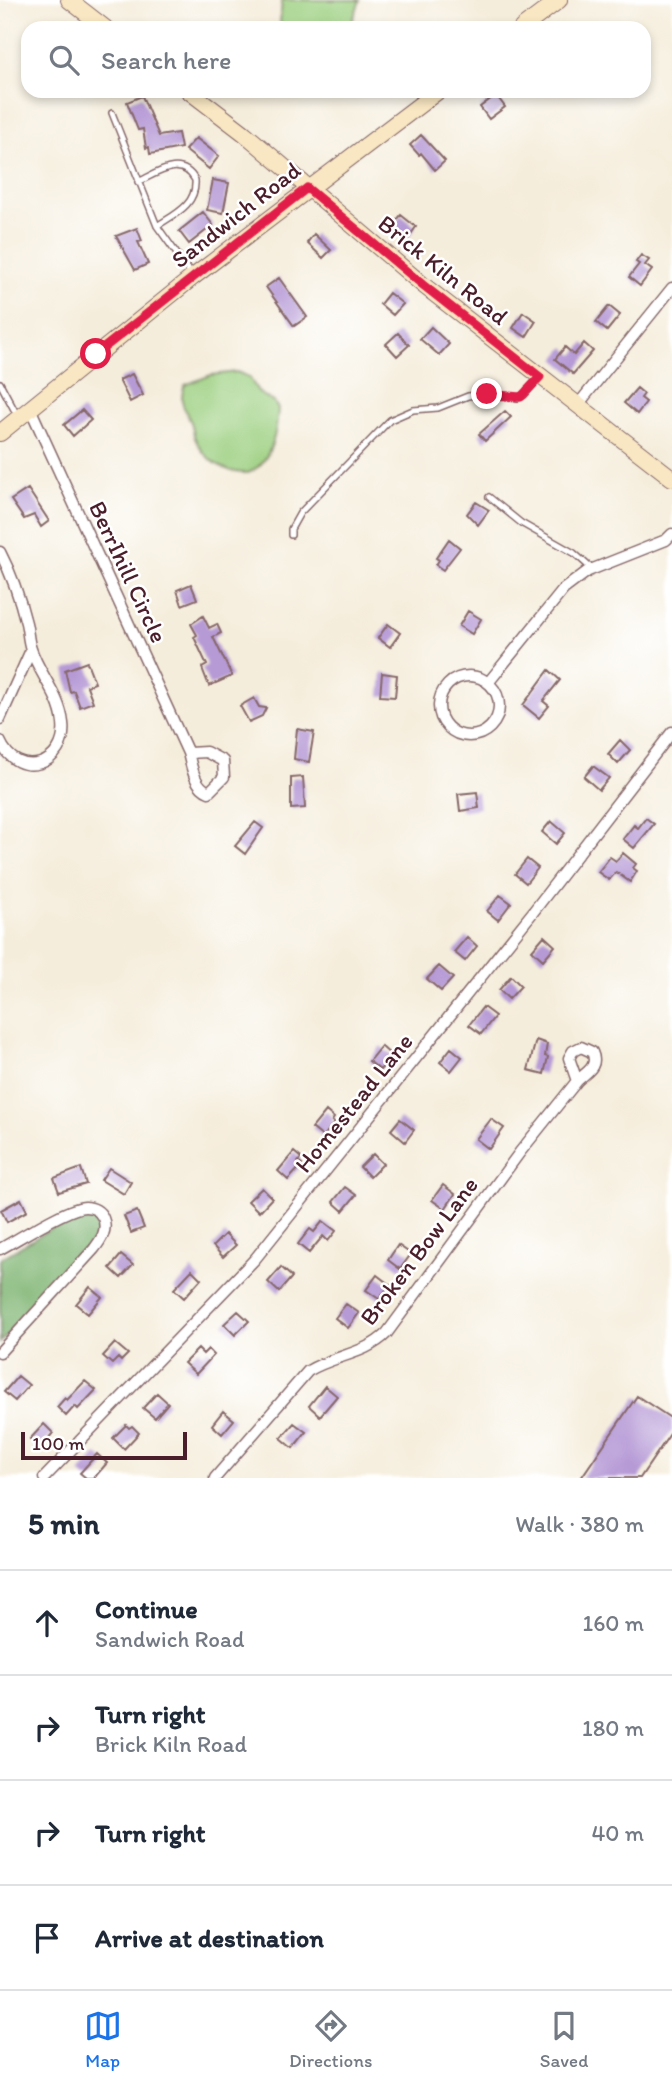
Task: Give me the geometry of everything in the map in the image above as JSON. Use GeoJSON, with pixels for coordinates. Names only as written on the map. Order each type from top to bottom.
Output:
{"type":"FeatureCollection","features":[{"type":"Feature","properties":{"kind":"main road"},"geometry":{"type":"LineString","coordinates":[[69,0],[96,21]]}},
{"type":"Feature","properties":{"kind":"main road"},"geometry":{"type":"LineString","coordinates":[[531,21],[559,0]]}},
{"type":"Feature","properties":{"kind":"main road","name":"Brick Kiln Road"},"geometry":{"type":"LineString","coordinates":[[198,98],[244,133],[423,285],[672,478]]}},
{"type":"Feature","properties":{"kind":"main road","name":"Sandwich Road"},"geometry":{"type":"LineString","coordinates":[[0,433],[193,276],[429,98]]}},
{"type":"Feature","properties":{"kind":"street"},"geometry":{"type":"LineString","coordinates":[[577,406],[672,288]]}},
{"type":"Feature","properties":{"kind":"street","name":"BerrIhill Circle"},"geometry":{"type":"LineString","coordinates":[[24,413],[188,753]]}},
{"type":"Feature","properties":{"kind":"street"},"geometry":{"type":"LineString","coordinates":[[488,683],[564,589],[592,569],[666,540],[672,534]]}},
{"type":"Feature","properties":{"kind":"street"},"geometry":{"type":"LineString","coordinates":[[0,552],[23,611],[31,650],[58,704],[63,721],[61,745],[47,761],[24,765],[13,760],[4,751],[0,741]]}},
{"type":"Feature","properties":{"kind":"street"},"geometry":{"type":"LineString","coordinates":[[0,719],[31,650]]}},
{"type":"Feature","properties":{"kind":"street"},"geometry":{"type":"LineString","coordinates":[[472,677],[488,683],[498,696],[500,705],[496,720],[489,729],[476,735],[460,736],[448,730],[441,720],[439,708],[446,685],[457,679],[472,677]]}},
{"type":"Feature","properties":{"kind":"street","name":"Homestead Lane"},"geometry":{"type":"LineString","coordinates":[[44,1478],[256,1258],[533,912],[672,732]]}},
{"type":"Feature","properties":{"kind":"street","name":"Broken Bow Lane"},"geometry":{"type":"LineString","coordinates":[[215,1478],[301,1377],[323,1363],[366,1349],[387,1333],[513,1161],[577,1081]]}},
{"type":"Feature","properties":{"kind":"street"},"geometry":{"type":"LineString","coordinates":[[0,1249],[82,1207],[97,1210],[104,1224],[104,1232],[94,1249],[0,1352]]}},
{"type":"Feature","properties":{"kind":"lane"},"geometry":{"type":"LineString","coordinates":[[111,113],[157,226],[193,276]]}},
{"type":"Feature","properties":{"kind":"lane"},"geometry":{"type":"LineString","coordinates":[[138,182],[176,166],[188,170],[195,180],[194,195],[188,204],[157,226]]}},
{"type":"Feature","properties":{"kind":"lane"},"geometry":{"type":"LineString","coordinates":[[291,535],[291,529],[300,513],[390,420],[413,410],[438,408],[468,396],[487,394],[518,398],[540,377]]}},
{"type":"Feature","properties":{"kind":"lane"},"geometry":{"type":"LineString","coordinates":[[0,383],[24,413]]}},
{"type":"Feature","properties":{"kind":"lane"},"geometry":{"type":"LineString","coordinates":[[489,497],[520,523],[574,553],[592,569]]}},
{"type":"Feature","properties":{"kind":"green space"},"geometry":{"type":"Polygon","coordinates":[[[282,0],[360,0],[352,21],[280,21],[282,0]]]}},
{"type":"Feature","properties":{"kind":"green space"},"geometry":{"type":"Polygon","coordinates":[[[237,372],[249,377],[259,393],[274,402],[278,409],[274,437],[267,455],[256,469],[248,473],[232,471],[209,459],[195,438],[182,400],[185,385],[211,375],[237,372]]]}},
{"type":"Feature","properties":{"kind":"green space"},"geometry":{"type":"Polygon","coordinates":[[[87,1211],[98,1224],[94,1240],[0,1343],[0,1259],[67,1219],[87,1211]]]}},
{"type":"Feature","properties":{"kind":"building"},"geometry":{"type":"Polygon","coordinates":[[[143,98],[159,136],[178,133],[181,148],[150,154],[149,147],[146,148],[143,129],[138,130],[127,102],[143,98]]]}},
{"type":"Feature","properties":{"kind":"building"},"geometry":{"type":"Polygon","coordinates":[[[492,98],[498,98],[505,107],[489,119],[480,107],[492,98]]]}},
{"type":"Feature","properties":{"kind":"building"},"geometry":{"type":"Polygon","coordinates":[[[421,135],[445,161],[435,170],[421,153],[419,155],[410,145],[421,135]]]}},
{"type":"Feature","properties":{"kind":"building"},"geometry":{"type":"Polygon","coordinates":[[[196,138],[219,156],[209,169],[185,150],[196,138]]]}},
{"type":"Feature","properties":{"kind":"building"},"geometry":{"type":"Polygon","coordinates":[[[213,180],[229,183],[223,213],[207,210],[213,180]]]}},
{"type":"Feature","properties":{"kind":"building"},"geometry":{"type":"Polygon","coordinates":[[[203,212],[213,225],[189,244],[179,231],[203,212]]]}},
{"type":"Feature","properties":{"kind":"building"},"geometry":{"type":"Polygon","coordinates":[[[401,215],[416,227],[408,238],[392,226],[401,215]]]}},
{"type":"Feature","properties":{"kind":"building"},"geometry":{"type":"Polygon","coordinates":[[[137,228],[142,241],[138,242],[148,264],[135,270],[116,236],[137,228]]]}},
{"type":"Feature","properties":{"kind":"building"},"geometry":{"type":"Polygon","coordinates":[[[314,234],[331,250],[323,258],[307,243],[314,234]]]}},
{"type":"Feature","properties":{"kind":"building"},"geometry":{"type":"Polygon","coordinates":[[[641,255],[649,260],[645,265],[652,270],[640,286],[629,277],[639,264],[636,262],[641,255]]]}},
{"type":"Feature","properties":{"kind":"building"},"geometry":{"type":"Polygon","coordinates":[[[279,278],[307,317],[294,326],[266,287],[279,278]]]}},
{"type":"Feature","properties":{"kind":"building"},"geometry":{"type":"Polygon","coordinates":[[[389,293],[403,304],[393,315],[380,304],[389,293]]]}},
{"type":"Feature","properties":{"kind":"building"},"geometry":{"type":"Polygon","coordinates":[[[609,306],[620,315],[607,331],[596,322],[609,306]]]}},
{"type":"Feature","properties":{"kind":"building"},"geometry":{"type":"Polygon","coordinates":[[[523,312],[536,321],[526,337],[513,328],[523,312]]]}},
{"type":"Feature","properties":{"kind":"building"},"geometry":{"type":"Polygon","coordinates":[[[431,327],[449,344],[439,355],[420,339],[431,327]]]}},
{"type":"Feature","properties":{"kind":"building"},"geometry":{"type":"Polygon","coordinates":[[[398,333],[409,345],[397,356],[386,344],[398,333]]]}},
{"type":"Feature","properties":{"kind":"building"},"geometry":{"type":"Polygon","coordinates":[[[584,343],[593,351],[573,374],[555,359],[565,347],[574,355],[584,343]]]}},
{"type":"Feature","properties":{"kind":"building"},"geometry":{"type":"Polygon","coordinates":[[[132,374],[143,395],[130,402],[119,380],[132,374]]]}},
{"type":"Feature","properties":{"kind":"building"},"geometry":{"type":"Polygon","coordinates":[[[637,388],[644,394],[641,398],[646,402],[637,414],[624,403],[637,388]]]}},
{"type":"Feature","properties":{"kind":"building"},"geometry":{"type":"Polygon","coordinates":[[[82,410],[91,420],[73,436],[64,425],[82,410]]]}},
{"type":"Feature","properties":{"kind":"building"},"geometry":{"type":"Polygon","coordinates":[[[505,411],[511,417],[485,441],[479,434],[505,411]]]}},
{"type":"Feature","properties":{"kind":"building"},"geometry":{"type":"Polygon","coordinates":[[[28,489],[49,521],[41,527],[34,515],[24,519],[11,500],[28,489]]]}},
{"type":"Feature","properties":{"kind":"building"},"geometry":{"type":"Polygon","coordinates":[[[476,502],[489,510],[478,525],[467,514],[476,502]]]}},
{"type":"Feature","properties":{"kind":"building"},"geometry":{"type":"Polygon","coordinates":[[[449,539],[460,548],[443,570],[436,565],[439,560],[436,558],[449,539]]]}},
{"type":"Feature","properties":{"kind":"building"},"geometry":{"type":"Polygon","coordinates":[[[191,584],[197,599],[182,605],[177,590],[191,584]]]}},
{"type":"Feature","properties":{"kind":"building"},"geometry":{"type":"Polygon","coordinates":[[[468,611],[481,619],[472,634],[459,626],[468,611]]]}},
{"type":"Feature","properties":{"kind":"building"},"geometry":{"type":"Polygon","coordinates":[[[203,616],[209,628],[217,624],[221,633],[213,637],[232,676],[209,686],[202,668],[207,665],[191,624],[203,616]]]}},
{"type":"Feature","properties":{"kind":"building"},"geometry":{"type":"Polygon","coordinates":[[[388,624],[400,633],[390,647],[378,638],[388,624]]]}},
{"type":"Feature","properties":{"kind":"building"},"geometry":{"type":"Polygon","coordinates":[[[87,662],[95,683],[87,686],[93,702],[80,707],[74,691],[70,692],[65,670],[87,662]]]}},
{"type":"Feature","properties":{"kind":"building"},"geometry":{"type":"Polygon","coordinates":[[[549,670],[560,680],[543,701],[549,706],[539,718],[523,705],[549,670]]]}},
{"type":"Feature","properties":{"kind":"building"},"geometry":{"type":"Polygon","coordinates":[[[382,673],[397,675],[395,697],[380,696],[382,673]]]}},
{"type":"Feature","properties":{"kind":"building"},"geometry":{"type":"Polygon","coordinates":[[[254,698],[259,707],[266,708],[262,716],[249,722],[240,706],[254,698]]]}},
{"type":"Feature","properties":{"kind":"building"},"geometry":{"type":"Polygon","coordinates":[[[297,729],[314,732],[309,762],[294,759],[297,729]]]}},
{"type":"Feature","properties":{"kind":"building"},"geometry":{"type":"Polygon","coordinates":[[[620,740],[630,750],[618,764],[608,754],[620,740]]]}},
{"type":"Feature","properties":{"kind":"building"},"geometry":{"type":"Polygon","coordinates":[[[593,766],[609,778],[599,790],[584,777],[593,766]]]}},
{"type":"Feature","properties":{"kind":"building"},"geometry":{"type":"Polygon","coordinates":[[[303,777],[305,808],[291,809],[291,778],[303,777]]]}},
{"type":"Feature","properties":{"kind":"building"},"geometry":{"type":"Polygon","coordinates":[[[477,792],[479,808],[460,811],[458,794],[477,792]]]}},
{"type":"Feature","properties":{"kind":"building"},"geometry":{"type":"Polygon","coordinates":[[[646,818],[654,824],[634,848],[623,839],[634,825],[638,828],[646,818]]]}},
{"type":"Feature","properties":{"kind":"building"},"geometry":{"type":"Polygon","coordinates":[[[551,821],[565,833],[556,844],[542,832],[551,821]]]}},
{"type":"Feature","properties":{"kind":"building"},"geometry":{"type":"Polygon","coordinates":[[[255,822],[263,828],[245,854],[235,846],[255,822]]]}},
{"type":"Feature","properties":{"kind":"building"},"geometry":{"type":"Polygon","coordinates":[[[623,853],[636,864],[633,868],[637,871],[630,882],[616,872],[609,880],[598,872],[610,857],[616,861],[623,853]]]}},
{"type":"Feature","properties":{"kind":"building"},"geometry":{"type":"Polygon","coordinates":[[[527,859],[538,868],[526,883],[515,874],[527,859]]]}},
{"type":"Feature","properties":{"kind":"building"},"geometry":{"type":"Polygon","coordinates":[[[500,895],[511,903],[498,920],[487,911],[500,895]]]}},
{"type":"Feature","properties":{"kind":"building"},"geometry":{"type":"Polygon","coordinates":[[[544,936],[555,946],[543,960],[532,950],[544,936]]]}},
{"type":"Feature","properties":{"kind":"building"},"geometry":{"type":"Polygon","coordinates":[[[467,937],[477,946],[465,961],[454,952],[467,937]]]}},
{"type":"Feature","properties":{"kind":"building"},"geometry":{"type":"Polygon","coordinates":[[[439,966],[453,978],[441,991],[427,979],[439,966]]]}},
{"type":"Feature","properties":{"kind":"building"},"geometry":{"type":"Polygon","coordinates":[[[511,976],[521,986],[509,999],[499,990],[511,976]]]}},
{"type":"Feature","properties":{"kind":"building"},"geometry":{"type":"Polygon","coordinates":[[[483,1007],[495,1016],[481,1034],[469,1025],[483,1007]]]}},
{"type":"Feature","properties":{"kind":"building"},"geometry":{"type":"Polygon","coordinates":[[[536,1040],[547,1044],[545,1056],[548,1057],[544,1074],[528,1070],[536,1040]]]}},
{"type":"Feature","properties":{"kind":"building"},"geometry":{"type":"Polygon","coordinates":[[[381,1046],[392,1056],[380,1070],[369,1061],[381,1046]]]}},
{"type":"Feature","properties":{"kind":"building"},"geometry":{"type":"Polygon","coordinates":[[[451,1048],[462,1057],[451,1071],[440,1062],[451,1048]]]}},
{"type":"Feature","properties":{"kind":"building"},"geometry":{"type":"Polygon","coordinates":[[[326,1111],[334,1118],[334,1123],[323,1137],[312,1128],[326,1111]]]}},
{"type":"Feature","properties":{"kind":"building"},"geometry":{"type":"Polygon","coordinates":[[[400,1119],[414,1130],[405,1142],[391,1130],[400,1119]]]}},
{"type":"Feature","properties":{"kind":"building"},"geometry":{"type":"Polygon","coordinates":[[[491,1119],[504,1128],[489,1149],[476,1139],[491,1119]]]}},
{"type":"Feature","properties":{"kind":"building"},"geometry":{"type":"Polygon","coordinates":[[[294,1152],[301,1158],[298,1162],[302,1165],[288,1180],[278,1171],[294,1152]]]}},
{"type":"Feature","properties":{"kind":"building"},"geometry":{"type":"Polygon","coordinates":[[[373,1154],[383,1164],[370,1177],[360,1167],[373,1154]]]}},
{"type":"Feature","properties":{"kind":"building"},"geometry":{"type":"Polygon","coordinates":[[[81,1168],[86,1184],[59,1192],[54,1178],[81,1168]]]}},
{"type":"Feature","properties":{"kind":"building"},"geometry":{"type":"Polygon","coordinates":[[[109,1168],[131,1182],[124,1194],[101,1180],[109,1168]]]}},
{"type":"Feature","properties":{"kind":"building"},"geometry":{"type":"Polygon","coordinates":[[[443,1185],[455,1194],[445,1209],[432,1200],[443,1185]]]}},
{"type":"Feature","properties":{"kind":"building"},"geometry":{"type":"Polygon","coordinates":[[[345,1187],[356,1195],[343,1211],[333,1202],[345,1187]]]}},
{"type":"Feature","properties":{"kind":"building"},"geometry":{"type":"Polygon","coordinates":[[[262,1188],[272,1198],[259,1212],[248,1201],[262,1188]]]}},
{"type":"Feature","properties":{"kind":"building"},"geometry":{"type":"Polygon","coordinates":[[[21,1199],[27,1211],[7,1222],[1,1210],[21,1199]]]}},
{"type":"Feature","properties":{"kind":"building"},"geometry":{"type":"Polygon","coordinates":[[[137,1211],[144,1228],[131,1233],[124,1216],[137,1211]]]}},
{"type":"Feature","properties":{"kind":"building"},"geometry":{"type":"Polygon","coordinates":[[[323,1221],[336,1231],[328,1241],[323,1236],[309,1253],[298,1244],[310,1229],[314,1232],[323,1221]]]}},
{"type":"Feature","properties":{"kind":"building"},"geometry":{"type":"Polygon","coordinates":[[[225,1234],[236,1245],[223,1257],[213,1246],[225,1234]]]}},
{"type":"Feature","properties":{"kind":"building"},"geometry":{"type":"Polygon","coordinates":[[[398,1245],[411,1254],[400,1269],[388,1260],[398,1245]]]}},
{"type":"Feature","properties":{"kind":"building"},"geometry":{"type":"Polygon","coordinates":[[[121,1255],[133,1265],[121,1278],[110,1268],[121,1255]]]}},
{"type":"Feature","properties":{"kind":"building"},"geometry":{"type":"Polygon","coordinates":[[[281,1267],[292,1277],[279,1292],[268,1282],[281,1267]]]}},
{"type":"Feature","properties":{"kind":"building"},"geometry":{"type":"Polygon","coordinates":[[[192,1270],[201,1279],[184,1298],[174,1289],[192,1270]]]}},
{"type":"Feature","properties":{"kind":"building"},"geometry":{"type":"Polygon","coordinates":[[[377,1275],[390,1285],[379,1299],[366,1290],[377,1275]]]}},
{"type":"Feature","properties":{"kind":"building"},"geometry":{"type":"Polygon","coordinates":[[[90,1287],[102,1297],[88,1314],[76,1304],[90,1287]]]}},
{"type":"Feature","properties":{"kind":"building"},"geometry":{"type":"Polygon","coordinates":[[[346,1304],[359,1313],[348,1328],[335,1318],[346,1304]]]}},
{"type":"Feature","properties":{"kind":"building"},"geometry":{"type":"Polygon","coordinates":[[[238,1311],[249,1321],[235,1335],[224,1324],[238,1311]]]}},
{"type":"Feature","properties":{"kind":"building"},"geometry":{"type":"Polygon","coordinates":[[[115,1343],[128,1354],[121,1361],[118,1358],[112,1364],[103,1356],[115,1343]]]}},
{"type":"Feature","properties":{"kind":"building"},"geometry":{"type":"Polygon","coordinates":[[[198,1349],[203,1354],[208,1349],[214,1355],[196,1374],[184,1363],[198,1349]]]}},
{"type":"Feature","properties":{"kind":"building"},"geometry":{"type":"Polygon","coordinates":[[[18,1376],[29,1385],[15,1401],[4,1392],[18,1376]]]}},
{"type":"Feature","properties":{"kind":"building"},"geometry":{"type":"Polygon","coordinates":[[[85,1381],[96,1390],[78,1409],[75,1406],[66,1416],[57,1407],[85,1381]]]}},
{"type":"Feature","properties":{"kind":"building"},"geometry":{"type":"Polygon","coordinates":[[[325,1386],[337,1396],[320,1416],[309,1406],[325,1386]]]}},
{"type":"Feature","properties":{"kind":"building"},"geometry":{"type":"Polygon","coordinates":[[[157,1393],[168,1403],[155,1418],[143,1408],[157,1393]]]}},
{"type":"Feature","properties":{"kind":"building"},"geometry":{"type":"Polygon","coordinates":[[[637,1396],[672,1419],[672,1431],[640,1478],[581,1478],[637,1396]]]}},
{"type":"Feature","properties":{"kind":"building"},"geometry":{"type":"Polygon","coordinates":[[[223,1411],[234,1420],[222,1434],[212,1425],[223,1411]]]}},
{"type":"Feature","properties":{"kind":"building"},"geometry":{"type":"Polygon","coordinates":[[[294,1423],[306,1432],[293,1448],[281,1438],[294,1423]]]}},
{"type":"Feature","properties":{"kind":"building"},"geometry":{"type":"Polygon","coordinates":[[[44,1424],[53,1433],[40,1448],[30,1439],[44,1424]]]}},
{"type":"Feature","properties":{"kind":"building"},"geometry":{"type":"Polygon","coordinates":[[[126,1425],[129,1428],[132,1426],[139,1433],[124,1449],[113,1438],[126,1425]]]}},
{"type":"Feature","properties":{"kind":"building"},"geometry":{"type":"Polygon","coordinates":[[[97,1454],[107,1463],[94,1478],[86,1478],[80,1473],[97,1454]]]}},
{"type":"Feature","properties":{"kind":"route"},"geometry":{"type":"LineString","coordinates":[[96,354],[307,188],[423,285],[540,377],[521,397],[487,394]]}}]}
